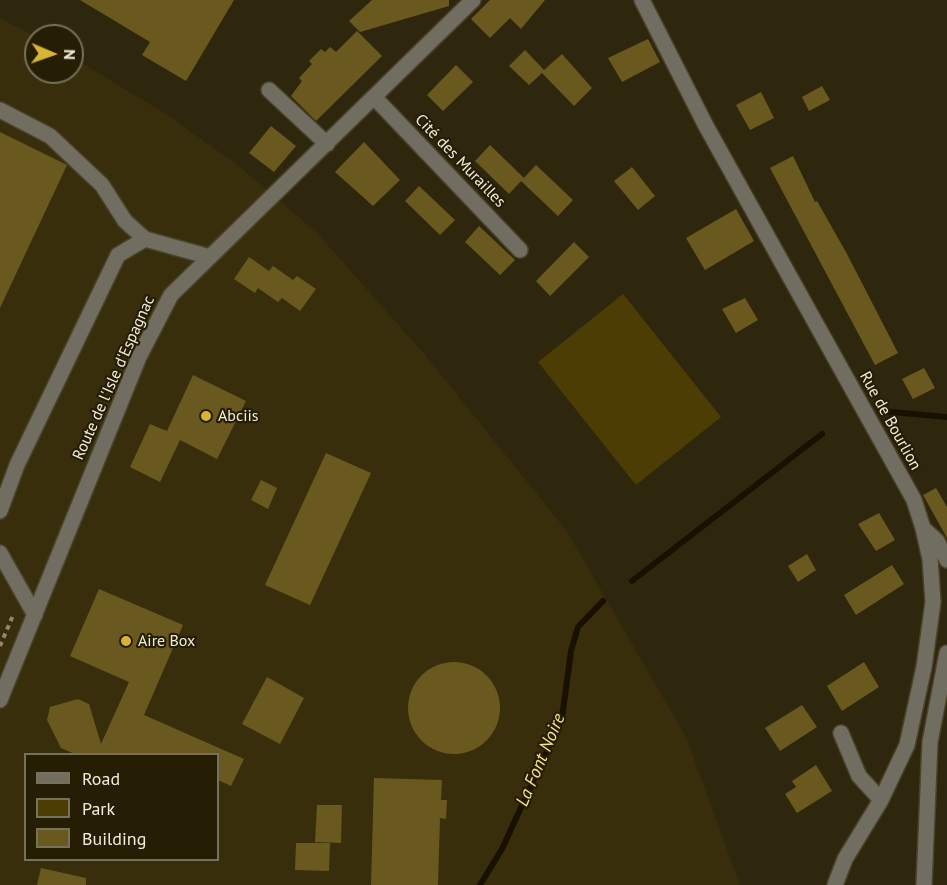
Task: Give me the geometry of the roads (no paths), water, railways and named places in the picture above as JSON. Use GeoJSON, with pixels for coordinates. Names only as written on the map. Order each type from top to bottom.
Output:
{"type":"FeatureCollection","features":[{"type":"Feature","properties":{"kind":"street","name":"Route de l'Isle d'Espagnac"},"geometry":{"type":"LineString","coordinates":[[0,700],[139,357],[171,295],[473,0]]}},
{"type":"Feature","properties":{"kind":"street","name":"Rue de Bourlion"},"geometry":{"type":"LineString","coordinates":[[642,0],[706,126],[914,500],[923,528],[932,578],[932,622],[907,745],[881,800],[856,840],[835,885]]}},
{"type":"Feature","properties":{"kind":"street"},"geometry":{"type":"LineString","coordinates":[[269,90],[327,144]]}},
{"type":"Feature","properties":{"kind":"street","name":"Cité des Murailles"},"geometry":{"type":"LineString","coordinates":[[374,97],[520,250]]}},
{"type":"Feature","properties":{"kind":"street"},"geometry":{"type":"LineString","coordinates":[[0,110],[50,136],[102,185],[125,221],[146,239],[210,257]]}},
{"type":"Feature","properties":{"kind":"street"},"geometry":{"type":"LineString","coordinates":[[0,511],[17,465],[118,255],[146,239]]}},
{"type":"Feature","properties":{"kind":"street"},"geometry":{"type":"LineString","coordinates":[[923,528],[937,541],[947,560]]}},
{"type":"Feature","properties":{"kind":"street"},"geometry":{"type":"LineString","coordinates":[[0,553],[2,561],[35,615]]}},
{"type":"Feature","properties":{"kind":"street"},"geometry":{"type":"LineString","coordinates":[[924,885],[930,742],[947,653]]}},
{"type":"Feature","properties":{"kind":"street"},"geometry":{"type":"LineString","coordinates":[[841,733],[859,776],[881,800]]}},
{"type":"Feature","properties":{"kind":"waterway","name":"La Font Noire"},"geometry":{"type":"LineString","coordinates":[[880,411],[947,417]]}},
{"type":"Feature","properties":{"kind":"waterway","name":"La Font Noire"},"geometry":{"type":"LineString","coordinates":[[632,581],[822,434]]}},
{"type":"Feature","properties":{"kind":"waterway","name":"La Font Noire"},"geometry":{"type":"LineString","coordinates":[[480,885],[502,849],[562,718],[571,651],[578,627],[603,601]]}},
{"type":"Feature","properties":{"kind":"place","name":"Abciis"},"geometry":{"type":"Point","coordinates":[206,416]}},
{"type":"Feature","properties":{"kind":"place","name":"Aire Box"},"geometry":{"type":"Point","coordinates":[126,641]}}]}
